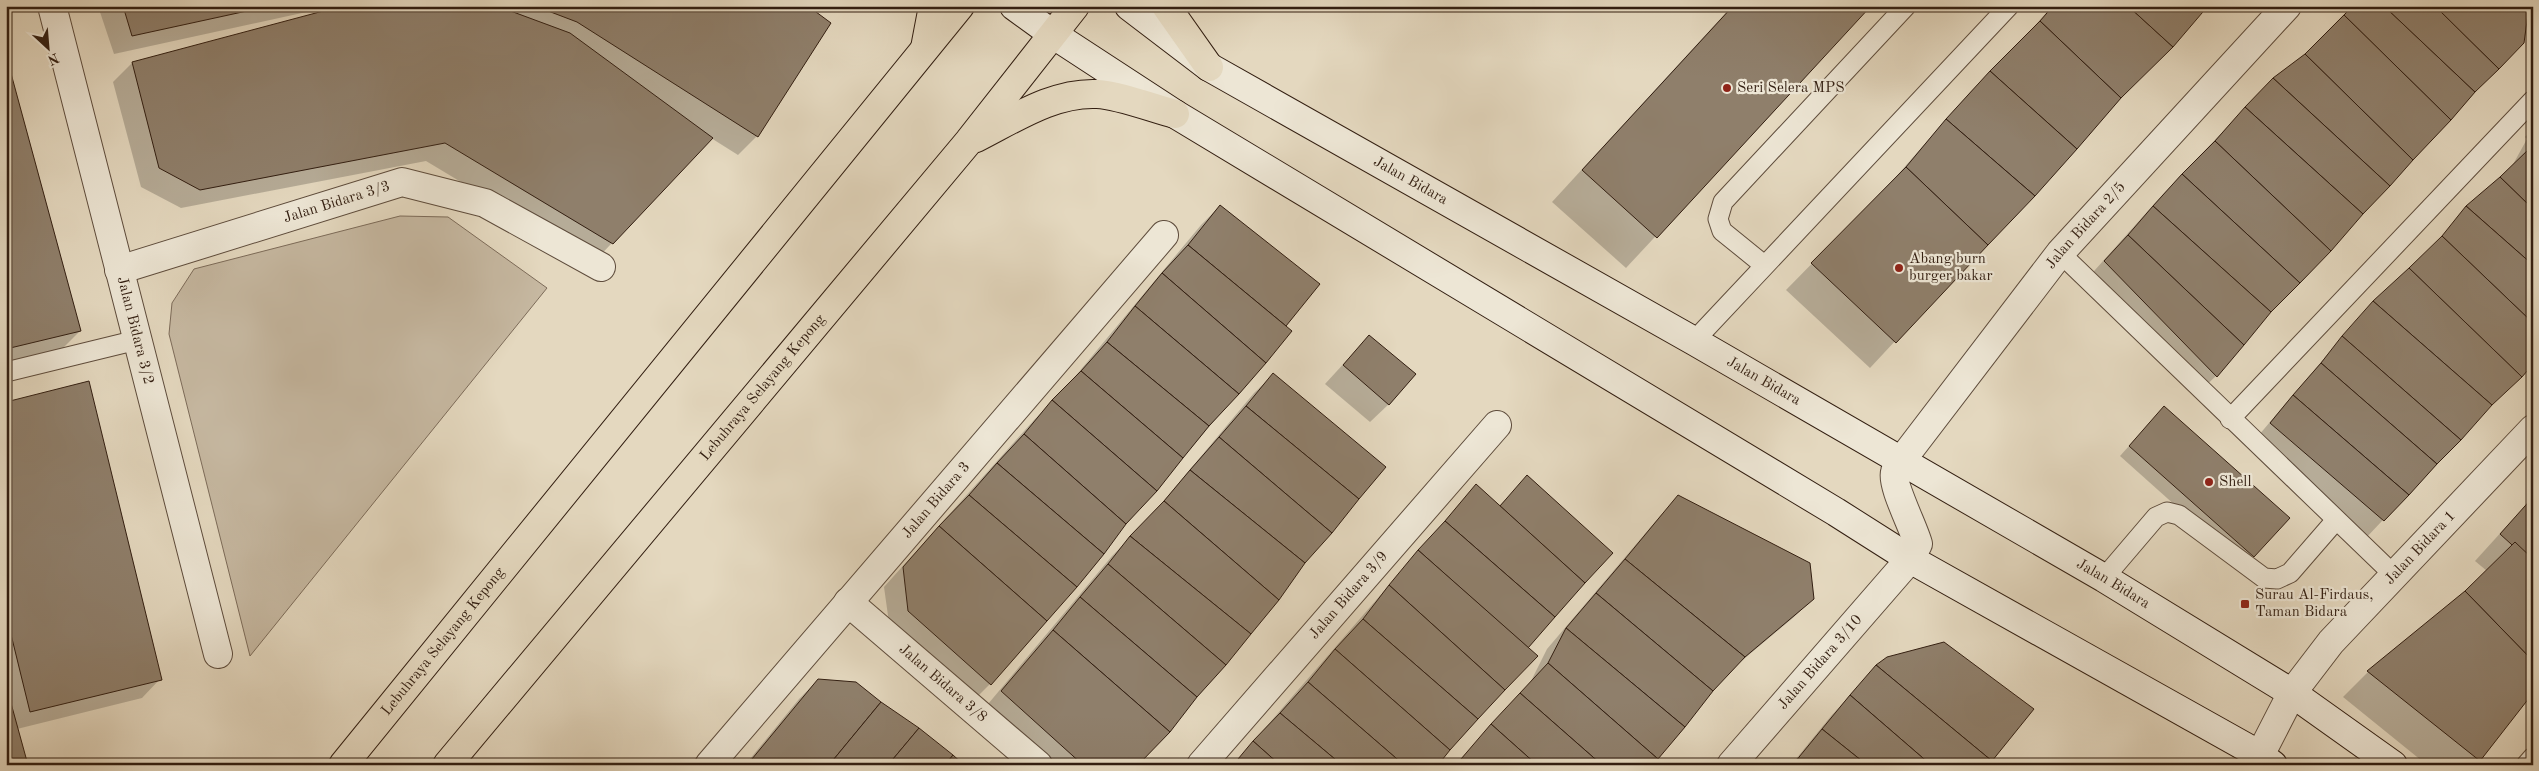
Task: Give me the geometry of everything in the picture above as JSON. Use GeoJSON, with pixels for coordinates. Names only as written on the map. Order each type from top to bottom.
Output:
{"type":"FeatureCollection","features":[{"type":"Feature","properties":{"kind":"main road"},"geometry":{"type":"LineString","coordinates":[[924,51],[933,6]]}},
{"type":"Feature","properties":{"kind":"main road","name":"Lebuhraya Selayang Kepong"},"geometry":{"type":"LineString","coordinates":[[343,765],[960,6]]}},
{"type":"Feature","properties":{"kind":"main road","name":"Lebuhraya Selayang Kepong"},"geometry":{"type":"LineString","coordinates":[[447,765],[969,141],[1075,6]]}},
{"type":"Feature","properties":{"kind":"main road"},"geometry":{"type":"LineString","coordinates":[[1166,6],[1209,67]]}},
{"type":"Feature","properties":{"kind":"main road"},"geometry":{"type":"LineString","coordinates":[[969,141],[1050,100],[1074,94],[1099,94],[1175,114]]}},
{"type":"Feature","properties":{"kind":"street","name":"Jalan Bidara 3/2"},"geometry":{"type":"LineString","coordinates":[[52,6],[218,654]]}},
{"type":"Feature","properties":{"kind":"street"},"geometry":{"type":"LineString","coordinates":[[1014,6],[1054,35],[1175,114],[1827,506],[1910,559],[2263,761]]}},
{"type":"Feature","properties":{"kind":"street","name":"Jalan Bidara"},"geometry":{"type":"LineString","coordinates":[[1128,6],[1209,67],[1694,341],[2104,578],[2292,693],[2393,765]]}},
{"type":"Feature","properties":{"kind":"street","name":"Jalan Bidara 2/5"},"geometry":{"type":"LineString","coordinates":[[1901,461],[2060,253],[2287,6]]}},
{"type":"Feature","properties":{"kind":"street","name":"Jalan Bidara 3/3"},"geometry":{"type":"LineString","coordinates":[[119,270],[402,182],[485,203],[601,267]]}},
{"type":"Feature","properties":{"kind":"street","name":"Jalan Bidara 3"},"geometry":{"type":"LineString","coordinates":[[709,765],[1164,235]]}},
{"type":"Feature","properties":{"kind":"street","name":"Jalan Bidara 3/9"},"geometry":{"type":"LineString","coordinates":[[1201,765],[1497,425]]}},
{"type":"Feature","properties":{"kind":"street","name":"Jalan Bidara 1"},"geometry":{"type":"LineString","coordinates":[[2263,761],[2292,693],[2331,642],[2533,429]]}},
{"type":"Feature","properties":{"kind":"street"},"geometry":{"type":"LineString","coordinates":[[1901,461],[1894,473],[1897,492],[1913,527],[1918,544],[1910,559]]}},
{"type":"Feature","properties":{"kind":"street","name":"Jalan Bidara 3/10"},"geometry":{"type":"LineString","coordinates":[[1731,765],[1910,559]]}},
{"type":"Feature","properties":{"kind":"street","name":"Jalan Bidara 3/8"},"geometry":{"type":"LineString","coordinates":[[848,602],[1038,765]]}},
{"type":"Feature","properties":{"kind":"lane"},"geometry":{"type":"LineString","coordinates":[[1764,265],[1722,231],[1718,219],[1723,202],[1906,6]]}},
{"type":"Feature","properties":{"kind":"lane"},"geometry":{"type":"LineString","coordinates":[[1694,341],[2009,6]]}},
{"type":"Feature","properties":{"kind":"lane"},"geometry":{"type":"LineString","coordinates":[[2230,419],[2533,100]]}},
{"type":"Feature","properties":{"kind":"lane"},"geometry":{"type":"LineString","coordinates":[[2060,253],[2230,419],[2394,575]]}},
{"type":"Feature","properties":{"kind":"lane"},"geometry":{"type":"LineString","coordinates":[[6,372],[137,340]]}},
{"type":"Feature","properties":{"kind":"lane"},"geometry":{"type":"LineString","coordinates":[[2104,578],[2156,516],[2168,512],[2179,515],[2264,578],[2277,579],[2290,573],[2336,520]]}},
{"type":"Feature","properties":{"kind":"lane"},"geometry":{"type":"LineString","coordinates":[[2526,765],[2533,757]]}},
{"type":"Feature","properties":{"kind":"shaded area"},"geometry":{"type":"Polygon","coordinates":[[[400,216],[448,217],[547,288],[250,656],[169,334],[172,303],[194,269],[400,216]]]}},
{"type":"Feature","properties":{"kind":"building"},"geometry":{"type":"Polygon","coordinates":[[[123,6],[270,6],[132,36],[123,6]]]}},
{"type":"Feature","properties":{"kind":"building"},"geometry":{"type":"Polygon","coordinates":[[[342,6],[497,6],[570,33],[713,138],[613,244],[445,143],[200,190],[159,168],[132,62],[342,6]]]}},
{"type":"Feature","properties":{"kind":"building"},"geometry":{"type":"Polygon","coordinates":[[[535,6],[808,6],[831,23],[758,137],[577,22],[535,6]]]}},
{"type":"Feature","properties":{"kind":"building","name":"Seri Selera MPS"},"geometry":{"type":"Polygon","coordinates":[[[1733,6],[1871,6],[1657,238],[1582,170],[1733,6]]]}},
{"type":"Feature","properties":{"kind":"building"},"geometry":{"type":"Polygon","coordinates":[[[2053,6],[2128,6],[2173,47],[2121,98],[2040,21],[2053,6]]]}},
{"type":"Feature","properties":{"kind":"building"},"geometry":{"type":"Polygon","coordinates":[[[2128,6],[2208,6],[2173,47],[2128,6]]]}},
{"type":"Feature","properties":{"kind":"building"},"geometry":{"type":"Polygon","coordinates":[[[2353,6],[2384,6],[2475,92],[2451,120],[2344,15],[2353,6]]]}},
{"type":"Feature","properties":{"kind":"building"},"geometry":{"type":"Polygon","coordinates":[[[2384,6],[2435,6],[2499,69],[2475,92],[2384,6]]]}},
{"type":"Feature","properties":{"kind":"building"},"geometry":{"type":"Polygon","coordinates":[[[2435,6],[2529,6],[2524,43],[2499,69],[2435,6]]]}},
{"type":"Feature","properties":{"kind":"building"},"geometry":{"type":"Polygon","coordinates":[[[2344,15],[2451,120],[2413,160],[2305,54],[2344,15]]]}},
{"type":"Feature","properties":{"kind":"building"},"geometry":{"type":"Polygon","coordinates":[[[2040,21],[2121,98],[2077,149],[1990,71],[2040,21]]]}},
{"type":"Feature","properties":{"kind":"building"},"geometry":{"type":"Polygon","coordinates":[[[2305,54],[2413,160],[2390,186],[2273,78],[2305,54]]]}},
{"type":"Feature","properties":{"kind":"building"},"geometry":{"type":"Polygon","coordinates":[[[6,55],[81,331],[6,349],[6,55]]]}},
{"type":"Feature","properties":{"kind":"building"},"geometry":{"type":"Polygon","coordinates":[[[1990,71],[2077,149],[2035,196],[1946,119],[1990,71]]]}},
{"type":"Feature","properties":{"kind":"building"},"geometry":{"type":"Polygon","coordinates":[[[2273,78],[2390,186],[2363,214],[2245,107],[2273,78]]]}},
{"type":"Feature","properties":{"kind":"building"},"geometry":{"type":"Polygon","coordinates":[[[2245,107],[2363,214],[2331,251],[2215,141],[2245,107]]]}},
{"type":"Feature","properties":{"kind":"building"},"geometry":{"type":"Polygon","coordinates":[[[1946,119],[2035,196],[1988,245],[1906,167],[1946,119]]]}},
{"type":"Feature","properties":{"kind":"building"},"geometry":{"type":"Polygon","coordinates":[[[2215,141],[2331,251],[2300,283],[2182,174],[2215,141]]]}},
{"type":"Feature","properties":{"kind":"building"},"geometry":{"type":"Polygon","coordinates":[[[2530,148],[2533,150],[2533,209],[2500,177],[2530,148]]]}},
{"type":"Feature","properties":{"kind":"building"},"geometry":{"type":"Polygon","coordinates":[[[1906,167],[1988,245],[1896,343],[1811,263],[1906,167]]]}},
{"type":"Feature","properties":{"kind":"building"},"geometry":{"type":"Polygon","coordinates":[[[2182,174],[2300,283],[2271,312],[2153,206],[2182,174]]]}},
{"type":"Feature","properties":{"kind":"building"},"geometry":{"type":"Polygon","coordinates":[[[2500,177],[2533,209],[2533,265],[2466,206],[2500,177]]]}},
{"type":"Feature","properties":{"kind":"building"},"geometry":{"type":"Polygon","coordinates":[[[1220,205],[1320,284],[1286,326],[1188,245],[1220,205]]]}},
{"type":"Feature","properties":{"kind":"building"},"geometry":{"type":"Polygon","coordinates":[[[2153,206],[2271,312],[2244,345],[2128,235],[2153,206]]]}},
{"type":"Feature","properties":{"kind":"building"},"geometry":{"type":"Polygon","coordinates":[[[2466,206],[2533,265],[2533,323],[2442,236],[2466,206]]]}},
{"type":"Feature","properties":{"kind":"building"},"geometry":{"type":"Polygon","coordinates":[[[2128,235],[2244,345],[2217,377],[2104,261],[2128,235]]]}},
{"type":"Feature","properties":{"kind":"building"},"geometry":{"type":"Polygon","coordinates":[[[2442,236],[2533,323],[2533,364],[2522,377],[2409,268],[2442,236]]]}},
{"type":"Feature","properties":{"kind":"building"},"geometry":{"type":"Polygon","coordinates":[[[1188,245],[1292,331],[1266,363],[1162,273],[1188,245]]]}},
{"type":"Feature","properties":{"kind":"building"},"geometry":{"type":"Polygon","coordinates":[[[2409,268],[2522,377],[2492,405],[2373,301],[2409,268]]]}},
{"type":"Feature","properties":{"kind":"building"},"geometry":{"type":"Polygon","coordinates":[[[1162,273],[1266,363],[1239,394],[1135,306],[1162,273]]]}},
{"type":"Feature","properties":{"kind":"building"},"geometry":{"type":"Polygon","coordinates":[[[2373,301],[2492,405],[2461,440],[2342,336],[2373,301]]]}},
{"type":"Feature","properties":{"kind":"building"},"geometry":{"type":"Polygon","coordinates":[[[1135,306],[1239,394],[1209,426],[1107,342],[1135,306]]]}},
{"type":"Feature","properties":{"kind":"building"},"geometry":{"type":"Polygon","coordinates":[[[1369,335],[1416,374],[1389,405],[1343,365],[1369,335]]]}},
{"type":"Feature","properties":{"kind":"building"},"geometry":{"type":"Polygon","coordinates":[[[2342,336],[2461,440],[2437,464],[2321,363],[2342,336]]]}},
{"type":"Feature","properties":{"kind":"building"},"geometry":{"type":"Polygon","coordinates":[[[1107,342],[1209,426],[1183,458],[1081,371],[1107,342]]]}},
{"type":"Feature","properties":{"kind":"building"},"geometry":{"type":"Polygon","coordinates":[[[2321,363],[2437,464],[2409,495],[2293,395],[2321,363]]]}},
{"type":"Feature","properties":{"kind":"building"},"geometry":{"type":"Polygon","coordinates":[[[1081,371],[1183,458],[1157,491],[1052,400],[1081,371]]]}},
{"type":"Feature","properties":{"kind":"building"},"geometry":{"type":"Polygon","coordinates":[[[1273,373],[1386,467],[1359,499],[1246,406],[1273,373]]]}},
{"type":"Feature","properties":{"kind":"building"},"geometry":{"type":"Polygon","coordinates":[[[89,381],[162,680],[30,712],[6,614],[6,402],[89,381]]]}},
{"type":"Feature","properties":{"kind":"building"},"geometry":{"type":"Polygon","coordinates":[[[2293,395],[2409,495],[2384,521],[2270,423],[2293,395]]]}},
{"type":"Feature","properties":{"kind":"building"},"geometry":{"type":"Polygon","coordinates":[[[1052,400],[1157,491],[1126,524],[1024,434],[1052,400]]]}},
{"type":"Feature","properties":{"kind":"building"},"geometry":{"type":"Polygon","coordinates":[[[1246,406],[1359,499],[1332,533],[1219,437],[1246,406]]]}},
{"type":"Feature","properties":{"kind":"building","name":"Shell"},"geometry":{"type":"Polygon","coordinates":[[[2164,406],[2290,518],[2254,557],[2129,446],[2164,406]]]}},
{"type":"Feature","properties":{"kind":"building"},"geometry":{"type":"Polygon","coordinates":[[[1024,434],[1126,524],[1104,554],[997,463],[1024,434]]]}},
{"type":"Feature","properties":{"kind":"building"},"geometry":{"type":"Polygon","coordinates":[[[1219,437],[1332,533],[1305,563],[1190,470],[1219,437]]]}},
{"type":"Feature","properties":{"kind":"building"},"geometry":{"type":"Polygon","coordinates":[[[997,463],[1104,554],[1077,587],[969,495],[997,463]]]}},
{"type":"Feature","properties":{"kind":"building"},"geometry":{"type":"Polygon","coordinates":[[[1190,470],[1305,563],[1279,600],[1164,501],[1190,470]]]}},
{"type":"Feature","properties":{"kind":"building"},"geometry":{"type":"Polygon","coordinates":[[[1527,475],[1613,553],[1585,583],[1500,506],[1527,475]]]}},
{"type":"Feature","properties":{"kind":"building"},"geometry":{"type":"Polygon","coordinates":[[[1476,484],[1585,583],[1555,617],[1445,521],[1476,484]]]}},
{"type":"Feature","properties":{"kind":"building"},"geometry":{"type":"Polygon","coordinates":[[[969,495],[1077,587],[1047,621],[939,526],[969,495]]]}},
{"type":"Feature","properties":{"kind":"building"},"geometry":{"type":"Polygon","coordinates":[[[1678,495],[1810,563],[1814,599],[1745,657],[1625,559],[1678,495]]]}},
{"type":"Feature","properties":{"kind":"building"},"geometry":{"type":"Polygon","coordinates":[[[2533,497],[2533,564],[2500,534],[2533,497]]]}},
{"type":"Feature","properties":{"kind":"building"},"geometry":{"type":"Polygon","coordinates":[[[1164,501],[1279,600],[1251,634],[1130,536],[1164,501]]]}},
{"type":"Feature","properties":{"kind":"building"},"geometry":{"type":"Polygon","coordinates":[[[1445,521],[1555,617],[1528,648],[1418,550],[1445,521]]]}},
{"type":"Feature","properties":{"kind":"building"},"geometry":{"type":"Polygon","coordinates":[[[939,526],[1047,621],[991,685],[908,611],[903,567],[939,526]]]}},
{"type":"Feature","properties":{"kind":"building"},"geometry":{"type":"Polygon","coordinates":[[[1130,536],[1251,634],[1226,665],[1108,564],[1130,536]]]}},
{"type":"Feature","properties":{"kind":"building"},"geometry":{"type":"Polygon","coordinates":[[[2515,542],[2533,559],[2533,661],[2465,591],[2515,542]]]}},
{"type":"Feature","properties":{"kind":"building"},"geometry":{"type":"Polygon","coordinates":[[[1418,550],[1538,656],[1505,690],[1389,585],[1418,550]]]}},
{"type":"Feature","properties":{"kind":"building"},"geometry":{"type":"Polygon","coordinates":[[[1625,559],[1745,657],[1713,691],[1596,593],[1625,559]]]}},
{"type":"Feature","properties":{"kind":"building"},"geometry":{"type":"Polygon","coordinates":[[[1108,564],[1226,665],[1197,697],[1080,597],[1108,564]]]}},
{"type":"Feature","properties":{"kind":"building"},"geometry":{"type":"Polygon","coordinates":[[[1389,585],[1505,690],[1478,719],[1363,619],[1389,585]]]}},
{"type":"Feature","properties":{"kind":"building"},"geometry":{"type":"Polygon","coordinates":[[[2465,591],[2533,661],[2533,693],[2480,761],[2367,671],[2465,591]]]}},
{"type":"Feature","properties":{"kind":"building"},"geometry":{"type":"Polygon","coordinates":[[[1596,593],[1713,691],[1685,727],[1566,628],[1596,593]]]}},
{"type":"Feature","properties":{"kind":"building"},"geometry":{"type":"Polygon","coordinates":[[[1080,597],[1197,697],[1170,732],[1053,630],[1080,597]]]}},
{"type":"Feature","properties":{"kind":"building"},"geometry":{"type":"Polygon","coordinates":[[[1363,619],[1478,719],[1450,750],[1335,649],[1363,619]]]}},
{"type":"Feature","properties":{"kind":"building"},"geometry":{"type":"Polygon","coordinates":[[[1566,628],[1685,727],[1658,759],[1548,663],[1566,628]]]}},
{"type":"Feature","properties":{"kind":"building"},"geometry":{"type":"Polygon","coordinates":[[[1053,630],[1170,732],[1138,765],[1083,765],[1001,691],[1053,630]]]}},
{"type":"Feature","properties":{"kind":"building"},"geometry":{"type":"Polygon","coordinates":[[[1944,642],[2034,709],[1992,761],[1876,665],[1887,657],[1944,642]]]}},
{"type":"Feature","properties":{"kind":"building"},"geometry":{"type":"Polygon","coordinates":[[[1335,649],[1450,750],[1438,765],[1404,765],[1308,682],[1335,649]]]}},
{"type":"Feature","properties":{"kind":"building"},"geometry":{"type":"Polygon","coordinates":[[[1548,663],[1666,765],[1602,765],[1520,693],[1548,663]]]}},
{"type":"Feature","properties":{"kind":"building"},"geometry":{"type":"Polygon","coordinates":[[[1876,665],[1992,761],[1989,765],[1931,765],[1850,695],[1876,665]]]}},
{"type":"Feature","properties":{"kind":"building"},"geometry":{"type":"Polygon","coordinates":[[[818,679],[856,682],[881,702],[829,765],[747,765],[818,679]]]}},
{"type":"Feature","properties":{"kind":"building"},"geometry":{"type":"Polygon","coordinates":[[[1308,682],[1404,765],[1342,765],[1280,713],[1308,682]]]}},
{"type":"Feature","properties":{"kind":"building"},"geometry":{"type":"Polygon","coordinates":[[[6,685],[28,765],[6,765],[6,685]]]}},
{"type":"Feature","properties":{"kind":"building"},"geometry":{"type":"Polygon","coordinates":[[[1520,693],[1602,765],[1537,765],[1491,724],[1520,693]]]}},
{"type":"Feature","properties":{"kind":"building"},"geometry":{"type":"Polygon","coordinates":[[[1850,695],[1931,765],[1867,765],[1822,729],[1850,695]]]}},
{"type":"Feature","properties":{"kind":"building"},"geometry":{"type":"Polygon","coordinates":[[[881,702],[919,728],[888,765],[829,765],[881,702]]]}},
{"type":"Feature","properties":{"kind":"building"},"geometry":{"type":"Polygon","coordinates":[[[1280,713],[1342,765],[1280,765],[1253,741],[1280,713]]]}},
{"type":"Feature","properties":{"kind":"building"},"geometry":{"type":"Polygon","coordinates":[[[1491,724],[1537,765],[1468,765],[1461,759],[1491,724]]]}},
{"type":"Feature","properties":{"kind":"building"},"geometry":{"type":"Polygon","coordinates":[[[919,728],[953,755],[945,765],[888,765],[919,728]]]}},
{"type":"Feature","properties":{"kind":"building"},"geometry":{"type":"Polygon","coordinates":[[[1822,729],[1867,765],[1797,765],[1795,762],[1822,729]]]}},
{"type":"Feature","properties":{"kind":"building"},"geometry":{"type":"Polygon","coordinates":[[[1253,741],[1280,765],[1233,765],[1253,741]]]}},
{"type":"Feature","properties":{"kind":"building"},"geometry":{"type":"Polygon","coordinates":[[[953,755],[964,765],[945,765],[953,755]]]}},
{"type":"Feature","properties":{"kind":"building"},"geometry":{"type":"Polygon","coordinates":[[[1461,759],[1468,765],[1456,765],[1461,759]]]}},
{"type":"Feature","properties":{"kind":"place","name":"Seri Selera MPS"},"geometry":{"type":"Point","coordinates":[1727,88]}},
{"type":"Feature","properties":{"kind":"place","name":"Abang burn burger bakar"},"geometry":{"type":"Point","coordinates":[1899,268]}},
{"type":"Feature","properties":{"kind":"place","name":"Shell"},"geometry":{"type":"Point","coordinates":[2209,482]}},
{"type":"Feature","properties":{"kind":"place","name":"Surau Al-Firdaus, Taman Bidara"},"geometry":{"type":"Point","coordinates":[2245,604]}}]}
